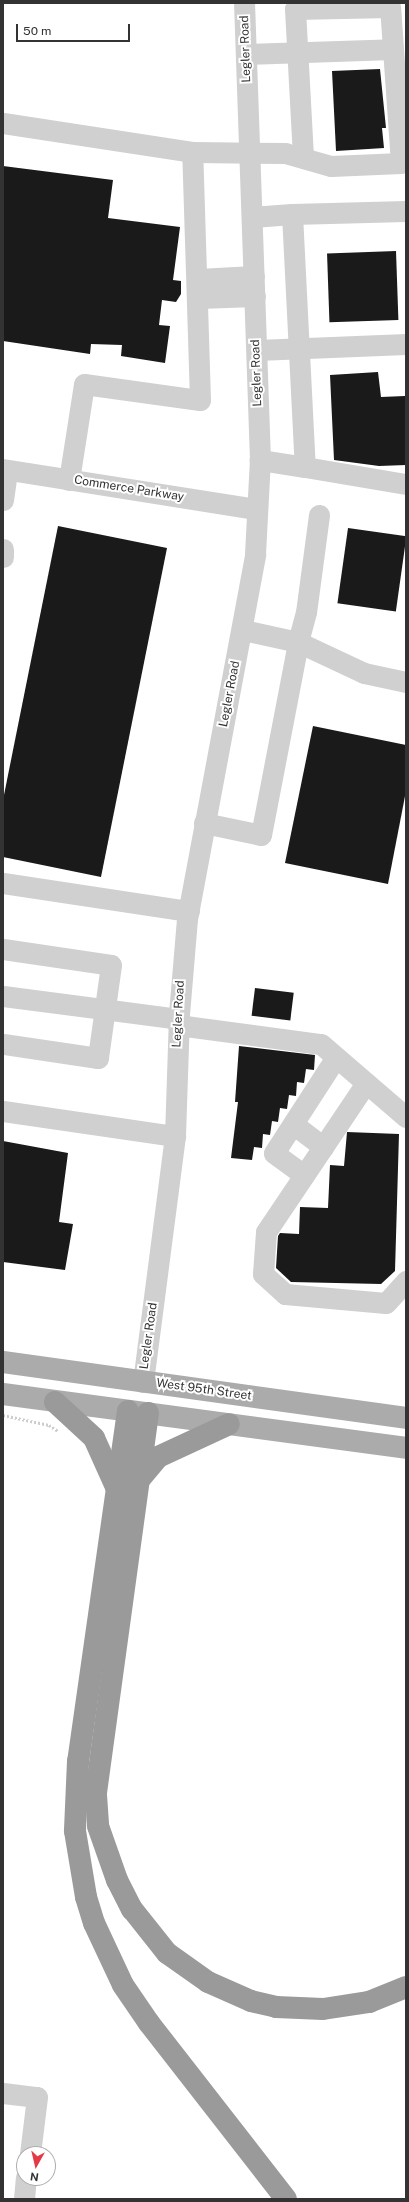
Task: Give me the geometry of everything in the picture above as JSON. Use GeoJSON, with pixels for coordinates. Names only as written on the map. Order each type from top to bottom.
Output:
{"type":"FeatureCollection","features":[{"type":"Feature","properties":{"kind":"highway"},"geometry":{"type":"LineString","coordinates":[[55,1402],[94,1438],[117,1488]]}},
{"type":"Feature","properties":{"kind":"highway"},"geometry":{"type":"LineString","coordinates":[[138,1412],[140,1480],[96,1795],[98,1826],[106,1855],[126,1898],[167,1954],[208,1982],[251,2001],[276,2007],[323,2009],[369,2002],[406,1987]]}},
{"type":"Feature","properties":{"kind":"highway"},"geometry":{"type":"LineString","coordinates":[[138,1412],[117,1488],[75,1799],[76,1832],[86,1897],[108,1957],[127,1991],[286,2199]]}},
{"type":"Feature","properties":{"kind":"highway"},"geometry":{"type":"LineString","coordinates":[[140,1480],[158,1458],[229,1424]]}},
{"type":"Feature","properties":{"kind":"main road","name":"West 95th Street"},"geometry":{"type":"LineString","coordinates":[[3,1362],[406,1418]]}},
{"type":"Feature","properties":{"kind":"main road"},"geometry":{"type":"LineString","coordinates":[[138,1412],[143,1382]]}},
{"type":"Feature","properties":{"kind":"main road"},"geometry":{"type":"LineString","coordinates":[[3,1394],[406,1448]]}},
{"type":"Feature","properties":{"kind":"street","name":"Legler Road"},"geometry":{"type":"LineString","coordinates":[[143,1382],[175,1136],[178,1022],[189,911],[204,823],[243,630],[255,554],[256,509],[260,460],[244,3]]}},
{"type":"Feature","properties":{"kind":"street"},"geometry":{"type":"LineString","coordinates":[[3,123],[192,152],[250,150],[303,158],[331,166],[401,163],[390,7],[295,6],[303,158]]}},
{"type":"Feature","properties":{"kind":"street"},"geometry":{"type":"LineString","coordinates":[[246,54],[393,49]]}},
{"type":"Feature","properties":{"kind":"street"},"geometry":{"type":"LineString","coordinates":[[69,480],[84,384],[200,400],[196,330],[199,289],[192,152]]}},
{"type":"Feature","properties":{"kind":"street"},"geometry":{"type":"LineString","coordinates":[[252,217],[292,214],[406,211]]}},
{"type":"Feature","properties":{"kind":"street"},"geometry":{"type":"LineString","coordinates":[[292,214],[305,468]]}},
{"type":"Feature","properties":{"kind":"street"},"geometry":{"type":"LineString","coordinates":[[199,289],[254,286]]}},
{"type":"Feature","properties":{"kind":"street"},"geometry":{"type":"LineString","coordinates":[[257,350],[299,350],[406,344]]}},
{"type":"Feature","properties":{"kind":"street"},"geometry":{"type":"LineString","coordinates":[[260,460],[406,484]]}},
{"type":"Feature","properties":{"kind":"street"},"geometry":{"type":"LineString","coordinates":[[3,500],[5,470]]}},
{"type":"Feature","properties":{"kind":"street","name":"Commerce Parkway"},"geometry":{"type":"LineString","coordinates":[[5,470],[256,509]]}},
{"type":"Feature","properties":{"kind":"street"},"geometry":{"type":"LineString","coordinates":[[204,823],[261,835],[298,642],[306,612],[319,514]]}},
{"type":"Feature","properties":{"kind":"street"},"geometry":{"type":"LineString","coordinates":[[3,550],[3,557]]}},
{"type":"Feature","properties":{"kind":"street"},"geometry":{"type":"LineString","coordinates":[[243,630],[298,642],[364,673],[406,682]]}},
{"type":"Feature","properties":{"kind":"street"},"geometry":{"type":"LineString","coordinates":[[3,883],[189,911]]}},
{"type":"Feature","properties":{"kind":"street"},"geometry":{"type":"LineString","coordinates":[[3,949],[111,965],[98,1058],[3,1044]]}},
{"type":"Feature","properties":{"kind":"street"},"geometry":{"type":"LineString","coordinates":[[3,996],[105,1009],[321,1044],[406,1117]]}},
{"type":"Feature","properties":{"kind":"street"},"geometry":{"type":"LineString","coordinates":[[304,1175],[274,1153],[336,1057]]}},
{"type":"Feature","properties":{"kind":"street"},"geometry":{"type":"LineString","coordinates":[[366,1083],[266,1232],[263,1274],[285,1294],[386,1303],[406,1281]]}},
{"type":"Feature","properties":{"kind":"street"},"geometry":{"type":"LineString","coordinates":[[3,1111],[175,1136]]}},
{"type":"Feature","properties":{"kind":"street"},"geometry":{"type":"LineString","coordinates":[[293,1124],[323,1147]]}},
{"type":"Feature","properties":{"kind":"street"},"geometry":{"type":"LineString","coordinates":[[3,2093],[37,2097],[31,2146]]}},
{"type":"Feature","properties":{"kind":"street"},"geometry":{"type":"LineString","coordinates":[[24,2199],[25,2186]]}},
{"type":"Feature","properties":{"kind":"building"},"geometry":{"type":"Polygon","coordinates":[[[380,69],[386,128],[382,128],[384,148],[336,151],[332,71],[380,69]]]}},
{"type":"Feature","properties":{"kind":"building"},"geometry":{"type":"Polygon","coordinates":[[[3,166],[113,180],[108,218],[180,227],[173,280],[181,281],[181,294],[176,302],[162,300],[159,325],[170,326],[165,363],[121,356],[122,345],[91,344],[90,354],[3,341],[3,166]]]}},
{"type":"Feature","properties":{"kind":"building"},"geometry":{"type":"Polygon","coordinates":[[[396,251],[398,320],[329,322],[327,253],[396,251]]]}},
{"type":"Feature","properties":{"kind":"building"},"geometry":{"type":"Polygon","coordinates":[[[378,372],[381,397],[405,396],[406,465],[379,466],[334,460],[330,375],[378,372]]]}},
{"type":"Feature","properties":{"kind":"building"},"geometry":{"type":"Polygon","coordinates":[[[58,526],[167,548],[101,877],[3,857],[3,800],[58,526]]]}},
{"type":"Feature","properties":{"kind":"building"},"geometry":{"type":"Polygon","coordinates":[[[348,528],[406,536],[396,611],[337,603],[348,528]]]}},
{"type":"Feature","properties":{"kind":"building"},"geometry":{"type":"Polygon","coordinates":[[[313,726],[406,745],[406,791],[388,884],[285,863],[313,726]]]}},
{"type":"Feature","properties":{"kind":"building"},"geometry":{"type":"Polygon","coordinates":[[[255,988],[294,993],[290,1021],[252,1016],[255,988]]]}},
{"type":"Feature","properties":{"kind":"building"},"geometry":{"type":"Polygon","coordinates":[[[239,1046],[315,1055],[314,1070],[306,1069],[304,1083],[297,1082],[296,1096],[289,1095],[287,1109],[280,1108],[278,1122],[272,1121],[270,1135],[263,1134],[262,1148],[254,1147],[252,1160],[231,1158],[238,1102],[235,1102],[239,1046]]]}},
{"type":"Feature","properties":{"kind":"building"},"geometry":{"type":"Polygon","coordinates":[[[347,1132],[399,1134],[395,1271],[381,1284],[291,1282],[276,1268],[278,1236],[280,1233],[299,1234],[300,1207],[328,1208],[330,1165],[344,1166],[347,1132]]]}},
{"type":"Feature","properties":{"kind":"building"},"geometry":{"type":"Polygon","coordinates":[[[3,1141],[68,1153],[59,1222],[73,1224],[65,1270],[3,1262],[3,1141]]]}}]}
